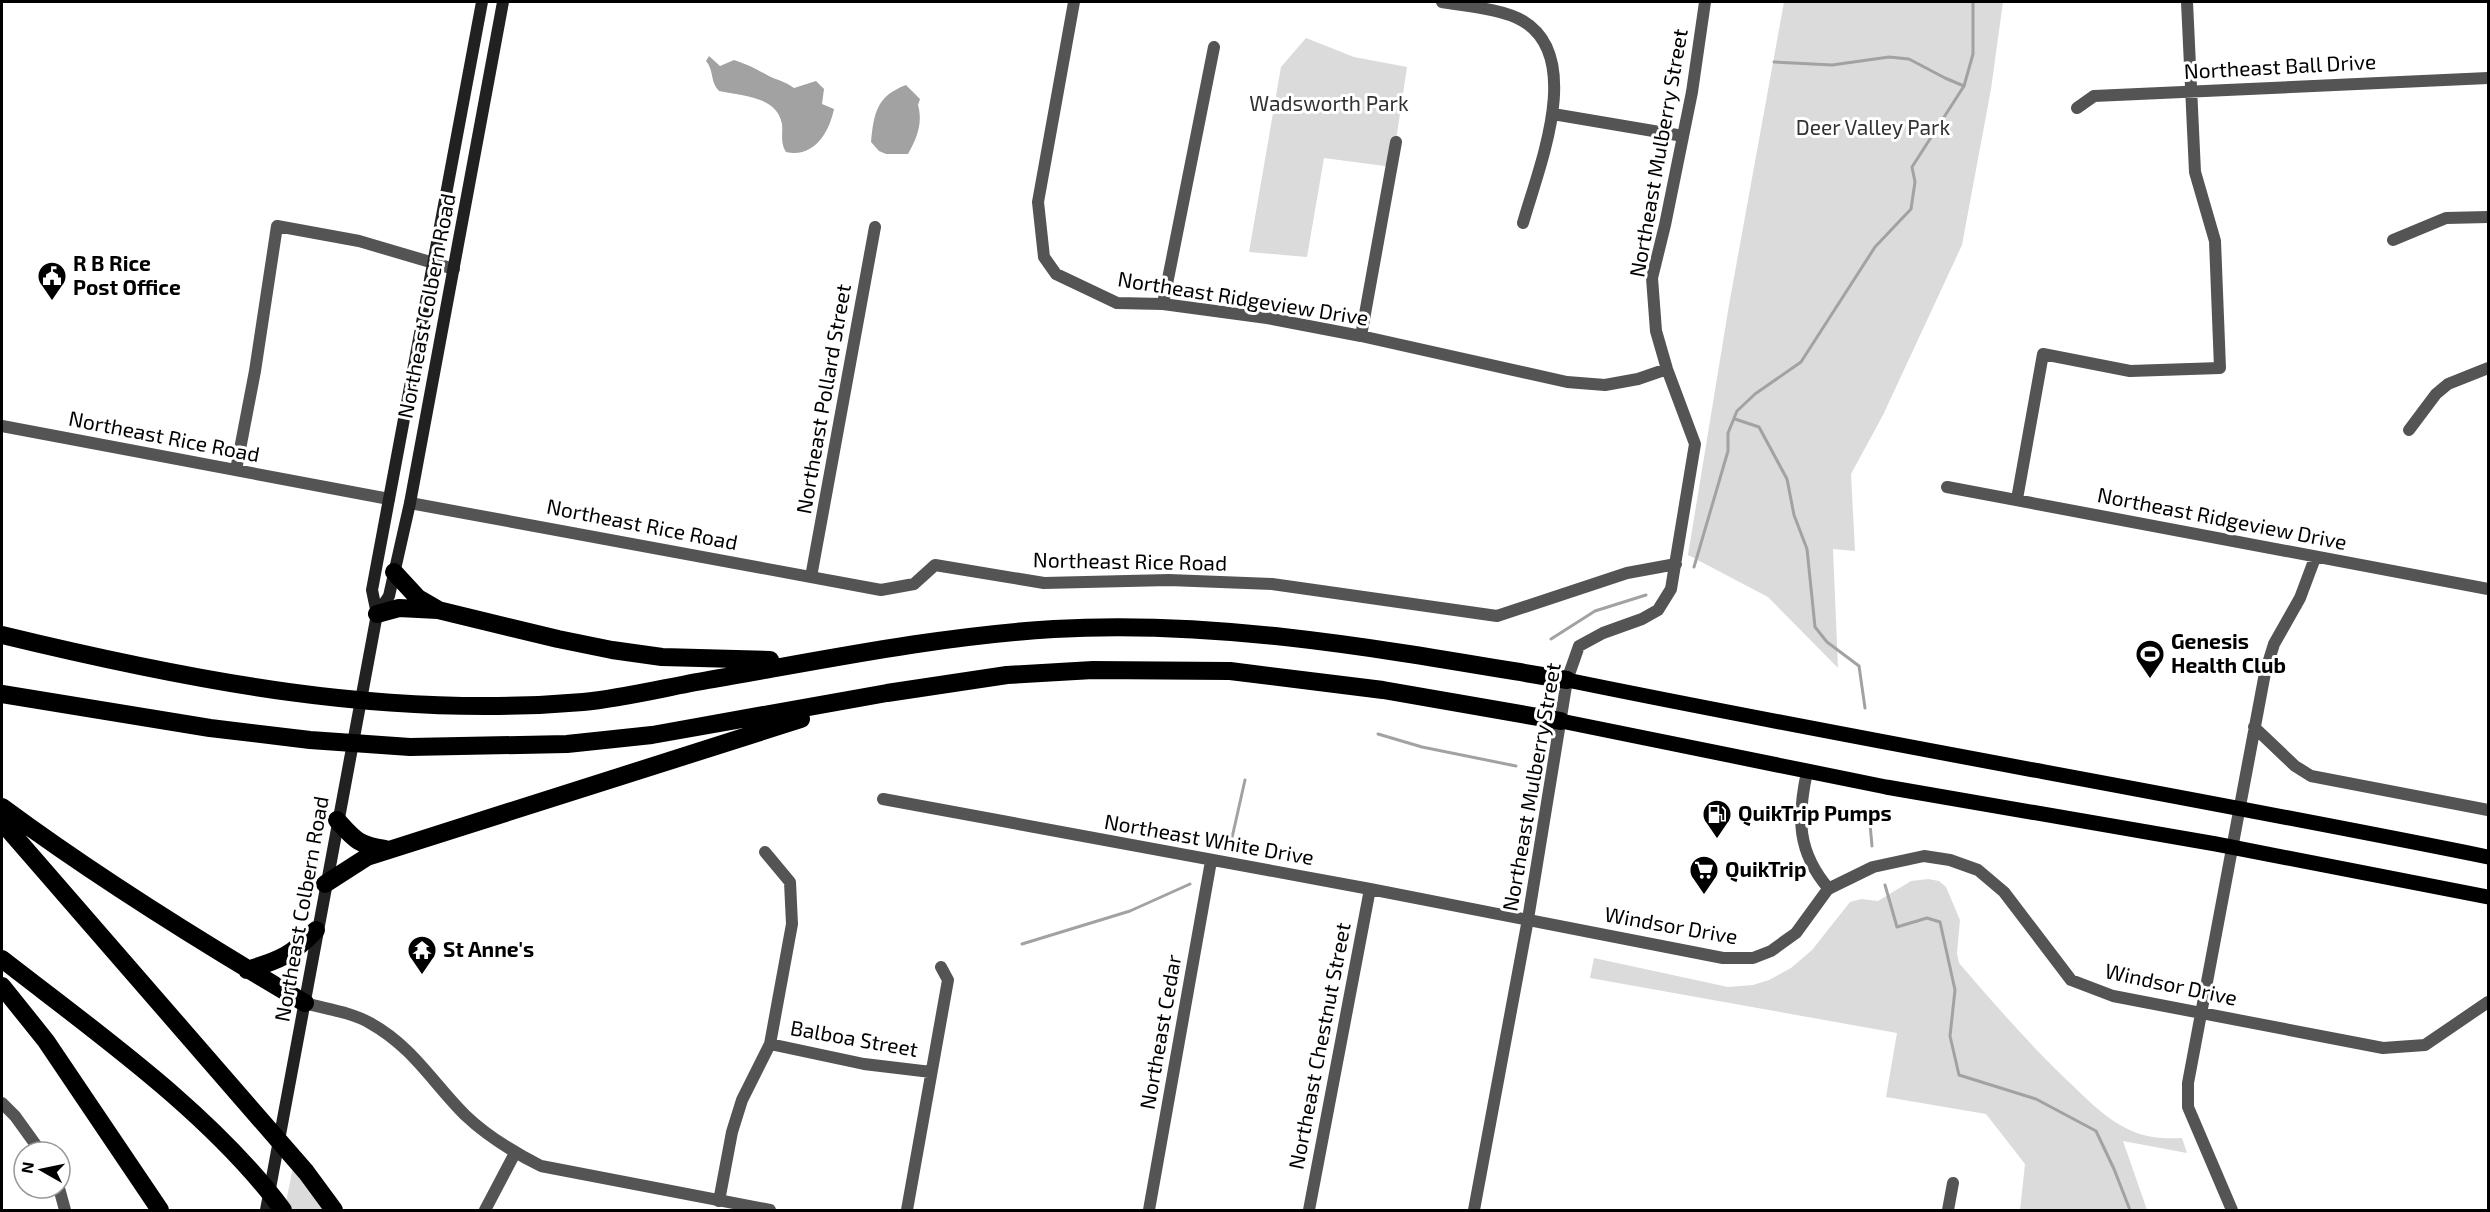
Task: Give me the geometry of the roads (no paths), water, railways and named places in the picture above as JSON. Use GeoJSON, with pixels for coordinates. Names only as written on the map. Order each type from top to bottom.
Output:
{"type":"FeatureCollection","features":[{"type":"Feature","properties":{"kind":"highway"},"geometry":{"type":"LineString","coordinates":[[394,572],[418,598],[438,610]]}},
{"type":"Feature","properties":{"kind":"highway"},"geometry":{"type":"LineString","coordinates":[[377,614],[399,608],[438,610],[558,639],[662,657],[746,660],[829,659]]}},
{"type":"Feature","properties":{"kind":"highway"},"geometry":{"type":"LineString","coordinates":[[2,635],[132,667],[302,694],[416,706],[500,707],[587,702],[952,638],[1056,629],[1139,628],[1224,631],[1315,639],[1567,680]]}},
{"type":"Feature","properties":{"kind":"highway"},"geometry":{"type":"LineString","coordinates":[[2,694],[210,728],[310,740],[410,747],[567,744],[652,735],[888,693],[1007,675],[1093,670],[1230,671],[1383,690],[1561,721]]}},
{"type":"Feature","properties":{"kind":"highway"},"geometry":{"type":"LineString","coordinates":[[325,884],[367,857],[390,849],[888,693]]}},
{"type":"Feature","properties":{"kind":"highway"},"geometry":{"type":"LineString","coordinates":[[2,807],[57,848],[248,970],[304,1003]]}},
{"type":"Feature","properties":{"kind":"highway"},"geometry":{"type":"LineString","coordinates":[[337,820],[357,842],[366,846],[390,849]]}},
{"type":"Feature","properties":{"kind":"highway"},"geometry":{"type":"LineString","coordinates":[[2,822],[306,1172],[334,1210]]}},
{"type":"Feature","properties":{"kind":"highway"},"geometry":{"type":"LineString","coordinates":[[248,970],[277,961],[297,950],[316,930]]}},
{"type":"Feature","properties":{"kind":"highway"},"geometry":{"type":"LineString","coordinates":[[2,959],[184,1106],[242,1161],[283,1210]]}},
{"type":"Feature","properties":{"kind":"highway"},"geometry":{"type":"LineString","coordinates":[[2,986],[46,1041],[160,1210]]}},
{"type":"Feature","properties":{"kind":"main road","name":"Northeast Colbern Road"},"geometry":{"type":"LineString","coordinates":[[266,1210],[316,930],[377,614],[372,590],[482,2]]}},
{"type":"Feature","properties":{"kind":"main road","name":"Northeast Colbern Road"},"geometry":{"type":"LineString","coordinates":[[377,614],[389,596],[410,503],[503,2]]}},
{"type":"Feature","properties":{"kind":"main road"},"geometry":{"type":"LineString","coordinates":[[394,473],[397,486],[410,503]]}},
{"type":"Feature","properties":{"kind":"main road"},"geometry":{"type":"LineString","coordinates":[[1567,680],[1712,710],[2239,807],[2488,857]]}},
{"type":"Feature","properties":{"kind":"main road"},"geometry":{"type":"LineString","coordinates":[[1561,721],[1807,772],[2231,847],[2488,897]]}},
{"type":"Feature","properties":{"kind":"street","name":"Northeast Ridgeview Drive"},"geometry":{"type":"LineString","coordinates":[[1074,2],[1038,202],[1044,257],[1056,274],[1117,303],[1163,304],[1267,318],[1361,336],[1567,382],[1605,385],[1638,379],[1667,369]]}},
{"type":"Feature","properties":{"kind":"street"},"geometry":{"type":"LineString","coordinates":[[1442,2],[1513,16],[1524,21],[1548,45],[1555,75],[1553,114],[1523,223]]}},
{"type":"Feature","properties":{"kind":"street","name":"Northeast Mulberry Street"},"geometry":{"type":"LineString","coordinates":[[1474,1210],[1528,919],[1567,680],[1580,646],[1603,633],[1642,619],[1658,610],[1671,590],[1676,564],[1695,444],[1667,369],[1656,331],[1652,278],[1692,92],[1704,2]]}},
{"type":"Feature","properties":{"kind":"street"},"geometry":{"type":"LineString","coordinates":[[2017,499],[2043,354],[2130,371],[2220,368],[2215,241],[2195,172],[2187,2]]}},
{"type":"Feature","properties":{"kind":"street"},"geometry":{"type":"LineString","coordinates":[[1163,304],[1214,47]]}},
{"type":"Feature","properties":{"kind":"street","name":"Northeast Ball Drive"},"geometry":{"type":"LineString","coordinates":[[2077,108],[2094,96],[2488,78]]}},
{"type":"Feature","properties":{"kind":"street"},"geometry":{"type":"LineString","coordinates":[[1553,114],[1683,136]]}},
{"type":"Feature","properties":{"kind":"street"},"geometry":{"type":"LineString","coordinates":[[1361,336],[1396,142]]}},
{"type":"Feature","properties":{"kind":"street"},"geometry":{"type":"LineString","coordinates":[[2393,240],[2446,218],[2488,217]]}},
{"type":"Feature","properties":{"kind":"street"},"geometry":{"type":"LineString","coordinates":[[236,470],[255,371],[277,226],[359,241],[454,268]]}},
{"type":"Feature","properties":{"kind":"street","name":"Northeast Pollard Street"},"geometry":{"type":"LineString","coordinates":[[811,577],[875,227]]}},
{"type":"Feature","properties":{"kind":"street"},"geometry":{"type":"LineString","coordinates":[[2409,430],[2436,394],[2448,384],[2488,368]]}},
{"type":"Feature","properties":{"kind":"street","name":"Northeast Rice Road"},"geometry":{"type":"LineString","coordinates":[[2,426],[389,499]]}},
{"type":"Feature","properties":{"kind":"street","name":"Northeast Ridgeview Drive"},"geometry":{"type":"LineString","coordinates":[[1947,487],[2488,589]]}},
{"type":"Feature","properties":{"kind":"street","name":"Northeast Rice Road"},"geometry":{"type":"LineString","coordinates":[[410,503],[881,590],[914,584],[935,566],[1044,583],[1169,580],[1272,584],[1497,616],[1627,573],[1676,564]]}},
{"type":"Feature","properties":{"kind":"street"},"geometry":{"type":"LineString","coordinates":[[2232,1210],[2188,1107],[2188,1083],[2265,673],[2274,644],[2300,598],[2314,558]]}},
{"type":"Feature","properties":{"kind":"street"},"geometry":{"type":"LineString","coordinates":[[2254,727],[2295,766],[2311,776],[2488,810]]}},
{"type":"Feature","properties":{"kind":"street"},"geometry":{"type":"LineString","coordinates":[[1807,772],[1801,798],[1801,832],[1815,873],[1829,889]]}},
{"type":"Feature","properties":{"kind":"street","name":"Northeast White Drive"},"geometry":{"type":"LineString","coordinates":[[883,799],[1528,919]]}},
{"type":"Feature","properties":{"kind":"street"},"geometry":{"type":"LineString","coordinates":[[719,1201],[732,1132],[742,1100],[770,1044],[792,924],[790,882],[765,852]]}},
{"type":"Feature","properties":{"kind":"street","name":"Windsor Drive"},"geometry":{"type":"LineString","coordinates":[[1528,919],[1723,958],[1753,958],[1771,951],[1796,933],[1829,889],[1873,867],[1924,856],[1950,860],[1978,870],[2004,892],[2071,980],[2113,996],[2382,1048],[2426,1046],[2488,1002]]}},
{"type":"Feature","properties":{"kind":"street","name":"Northeast Cedar"},"geometry":{"type":"LineString","coordinates":[[1149,1210],[1211,861]]}},
{"type":"Feature","properties":{"kind":"street","name":"Northeast Chestnut Street"},"geometry":{"type":"LineString","coordinates":[[1309,1210],[1370,889]]}},
{"type":"Feature","properties":{"kind":"street"},"geometry":{"type":"LineString","coordinates":[[907,1210],[948,980],[940,967]]}},
{"type":"Feature","properties":{"kind":"street"},"geometry":{"type":"LineString","coordinates":[[304,1003],[358,1017],[405,1047],[465,1114],[488,1135],[515,1153],[541,1166],[770,1210]]}},
{"type":"Feature","properties":{"kind":"street","name":"Balboa Street"},"geometry":{"type":"LineString","coordinates":[[770,1044],[864,1064],[931,1072]]}},
{"type":"Feature","properties":{"kind":"street"},"geometry":{"type":"LineString","coordinates":[[2,1103],[15,1116],[32,1140]]}},
{"type":"Feature","properties":{"kind":"street"},"geometry":{"type":"LineString","coordinates":[[485,1210],[515,1153]]}},
{"type":"Feature","properties":{"kind":"street"},"geometry":{"type":"LineString","coordinates":[[1948,1210],[1953,1183]]}},
{"type":"Feature","properties":{"kind":"waterway"},"geometry":{"type":"LineString","coordinates":[[1694,567],[1728,451],[1728,433],[1737,411],[1755,394],[1801,362],[1875,247],[1911,209],[1915,182],[1912,167],[1964,86],[1973,54],[1973,2]]}},
{"type":"Feature","properties":{"kind":"waterway"},"geometry":{"type":"LineString","coordinates":[[1774,62],[1832,65],[1889,57],[1909,59],[1964,86]]}},
{"type":"Feature","properties":{"kind":"waterway"},"geometry":{"type":"LineString","coordinates":[[1735,419],[1759,427],[1787,479],[1794,515],[1807,549],[1815,627],[1827,642],[1859,666],[1865,708]]}},
{"type":"Feature","properties":{"kind":"waterway"},"geometry":{"type":"LineString","coordinates":[[1551,639],[1595,611],[1646,595]]}},
{"type":"Feature","properties":{"kind":"waterway"},"geometry":{"type":"LineString","coordinates":[[1378,734],[1422,747],[1516,766]]}},
{"type":"Feature","properties":{"kind":"waterway"},"geometry":{"type":"LineString","coordinates":[[1229,851],[1245,780]]}},
{"type":"Feature","properties":{"kind":"waterway"},"geometry":{"type":"LineString","coordinates":[[1869,813],[1872,846]]}},
{"type":"Feature","properties":{"kind":"waterway"},"geometry":{"type":"LineString","coordinates":[[1022,944],[1130,911],[1190,884]]}},
{"type":"Feature","properties":{"kind":"waterway"},"geometry":{"type":"LineString","coordinates":[[1885,885],[1897,927],[1927,918],[1940,922],[1955,990],[1950,1036],[1959,1075],[2036,1099],[2096,1131],[2130,1210]]}},
{"type":"Feature","properties":{"kind":"place","name":"R B Rice Post Office"},"geometry":{"type":"Point","coordinates":[52,302]}},
{"type":"Feature","properties":{"kind":"place","name":"Genesis Health Club"},"geometry":{"type":"Point","coordinates":[2150,680]}},
{"type":"Feature","properties":{"kind":"place","name":"QuikTrip Pumps"},"geometry":{"type":"Point","coordinates":[1717,840]}},
{"type":"Feature","properties":{"kind":"place","name":"QuikTrip"},"geometry":{"type":"Point","coordinates":[1704,896]}},
{"type":"Feature","properties":{"kind":"place","name":"St Anne's"},"geometry":{"type":"Point","coordinates":[422,976]}},
{"type":"Feature","properties":{"kind":"park label","name":"Wadsworth Park"},"geometry":{"type":"Point","coordinates":[1329,104]}},
{"type":"Feature","properties":{"kind":"park label","name":"Deer Valley Park"},"geometry":{"type":"Point","coordinates":[1873,128]}}]}
